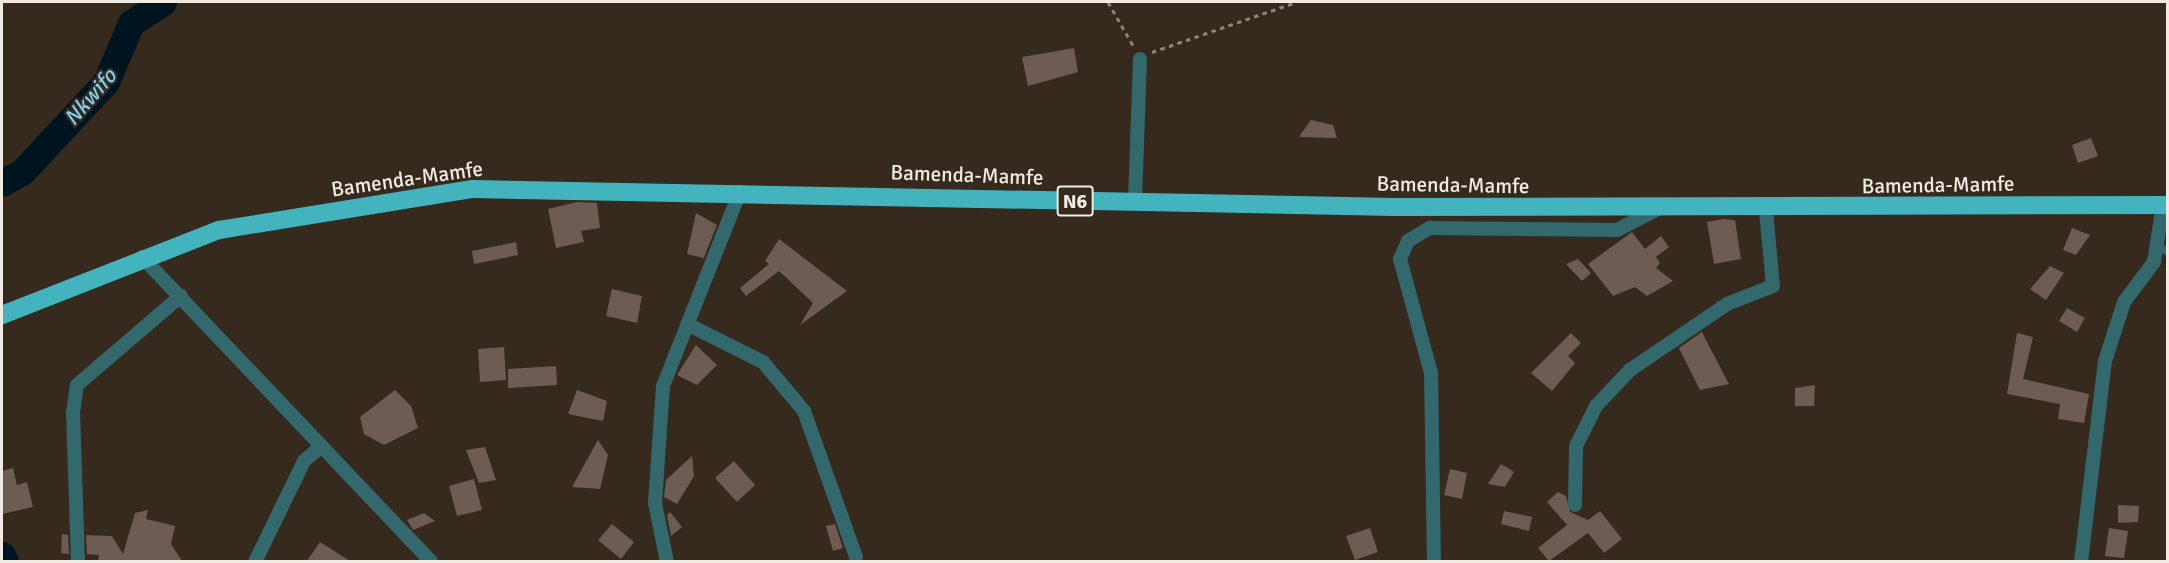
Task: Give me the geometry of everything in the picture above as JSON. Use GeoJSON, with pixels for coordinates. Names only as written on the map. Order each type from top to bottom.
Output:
{"type":"FeatureCollection","features":[{"type":"Feature","properties":{"kind":"highway","name":"Bamenda-Mamfe"},"geometry":{"type":"LineString","coordinates":[[2,315],[141,257],[219,230],[473,189],[740,192],[1135,202],[1658,209],[1766,210],[2165,205]]}},
{"type":"Feature","properties":{"kind":"street"},"geometry":{"type":"LineString","coordinates":[[1135,202],[1140,59]]}},
{"type":"Feature","properties":{"kind":"street"},"geometry":{"type":"LineString","coordinates":[[667,561],[655,503],[663,386],[740,192]]}},
{"type":"Feature","properties":{"kind":"street"},"geometry":{"type":"LineString","coordinates":[[2081,561],[2105,361],[2124,302],[2154,262],[2165,205]]}},
{"type":"Feature","properties":{"kind":"street"},"geometry":{"type":"LineString","coordinates":[[1434,561],[1431,374],[1400,259],[1408,241],[1440,228],[1584,234],[1617,230],[1658,209]]}},
{"type":"Feature","properties":{"kind":"street"},"geometry":{"type":"LineString","coordinates":[[1575,505],[1576,446],[1596,406],[1630,370],[1727,304],[1773,286],[1766,210]]}},
{"type":"Feature","properties":{"kind":"street"},"geometry":{"type":"LineString","coordinates":[[141,257],[181,296],[431,561]]}},
{"type":"Feature","properties":{"kind":"street"},"geometry":{"type":"LineString","coordinates":[[78,561],[73,413],[77,385],[181,296]]}},
{"type":"Feature","properties":{"kind":"street"},"geometry":{"type":"LineString","coordinates":[[689,325],[763,362],[804,411],[856,556]]}},
{"type":"Feature","properties":{"kind":"street"},"geometry":{"type":"LineString","coordinates":[[255,561],[304,461],[322,446]]}},
{"type":"Feature","properties":{"kind":"lane"},"geometry":{"type":"LineString","coordinates":[[2157,243],[2168,253]]}},
{"type":"Feature","properties":{"kind":"path"},"geometry":{"type":"LineString","coordinates":[[1108,2],[1140,59],[1167,42],[1296,2]]}},
{"type":"Feature","properties":{"kind":"building"},"geometry":{"type":"Polygon","coordinates":[[[1074,48],[1078,72],[1028,86],[1022,57],[1074,48]]]}},
{"type":"Feature","properties":{"kind":"building"},"geometry":{"type":"Polygon","coordinates":[[[1311,120],[1333,125],[1337,138],[1299,137],[1311,120]]]}},
{"type":"Feature","properties":{"kind":"building"},"geometry":{"type":"Polygon","coordinates":[[[2091,138],[2098,156],[2078,163],[2072,145],[2091,138]]]}},
{"type":"Feature","properties":{"kind":"building"},"geometry":{"type":"Polygon","coordinates":[[[577,202],[597,203],[600,228],[581,231],[584,242],[556,248],[548,209],[577,202]]]}},
{"type":"Feature","properties":{"kind":"building"},"geometry":{"type":"Polygon","coordinates":[[[696,213],[717,225],[702,262],[703,258],[687,254],[696,213]]]}},
{"type":"Feature","properties":{"kind":"building"},"geometry":{"type":"Polygon","coordinates":[[[1723,219],[1735,220],[1741,259],[1714,264],[1707,222],[1723,219]]]}},
{"type":"Feature","properties":{"kind":"building"},"geometry":{"type":"Polygon","coordinates":[[[2072,228],[2090,235],[2076,255],[2063,250],[2072,228]]]}},
{"type":"Feature","properties":{"kind":"building"},"geometry":{"type":"Polygon","coordinates":[[[1632,232],[1645,249],[1661,236],[1669,247],[1656,257],[1660,263],[1656,268],[1673,281],[1647,296],[1635,287],[1613,296],[1588,264],[1632,232]]]}},
{"type":"Feature","properties":{"kind":"building"},"geometry":{"type":"Polygon","coordinates":[[[779,239],[847,291],[800,325],[813,303],[779,271],[746,296],[740,288],[769,264],[765,261],[779,239]]]}},
{"type":"Feature","properties":{"kind":"building"},"geometry":{"type":"Polygon","coordinates":[[[516,242],[518,255],[474,264],[472,251],[516,242]]]}},
{"type":"Feature","properties":{"kind":"building"},"geometry":{"type":"Polygon","coordinates":[[[1578,259],[1591,273],[1582,281],[1566,264],[1578,259]]]}},
{"type":"Feature","properties":{"kind":"building"},"geometry":{"type":"Polygon","coordinates":[[[2050,266],[2064,273],[2046,300],[2030,289],[2050,266]]]}},
{"type":"Feature","properties":{"kind":"building"},"geometry":{"type":"Polygon","coordinates":[[[612,289],[642,296],[637,323],[606,316],[612,289]]]}},
{"type":"Feature","properties":{"kind":"building"},"geometry":{"type":"Polygon","coordinates":[[[2067,308],[2085,318],[2077,332],[2059,321],[2067,308]]]}},
{"type":"Feature","properties":{"kind":"building"},"geometry":{"type":"Polygon","coordinates":[[[1702,332],[1729,384],[1700,390],[1679,348],[1702,332]]]}},
{"type":"Feature","properties":{"kind":"building"},"geometry":{"type":"Polygon","coordinates":[[[1571,333],[1581,343],[1568,356],[1575,363],[1552,391],[1531,373],[1571,333]]]}},
{"type":"Feature","properties":{"kind":"building"},"geometry":{"type":"Polygon","coordinates":[[[2017,333],[2033,337],[2023,379],[2089,394],[2084,423],[2058,419],[2060,404],[2007,394],[2017,333]]]}},
{"type":"Feature","properties":{"kind":"building"},"geometry":{"type":"Polygon","coordinates":[[[696,345],[717,365],[697,385],[677,375],[696,345]]]}},
{"type":"Feature","properties":{"kind":"building"},"geometry":{"type":"Polygon","coordinates":[[[504,347],[506,380],[480,382],[478,349],[504,347]]]}},
{"type":"Feature","properties":{"kind":"building"},"geometry":{"type":"Polygon","coordinates":[[[556,366],[557,385],[508,388],[508,369],[556,366]]]}},
{"type":"Feature","properties":{"kind":"building"},"geometry":{"type":"Polygon","coordinates":[[[1815,385],[1814,406],[1795,406],[1795,388],[1815,385]]]}},
{"type":"Feature","properties":{"kind":"building"},"geometry":{"type":"Polygon","coordinates":[[[395,390],[411,406],[418,428],[384,445],[364,434],[360,417],[395,390]]]}},
{"type":"Feature","properties":{"kind":"building"},"geometry":{"type":"Polygon","coordinates":[[[577,390],[607,401],[603,421],[568,414],[577,390]]]}},
{"type":"Feature","properties":{"kind":"building"},"geometry":{"type":"Polygon","coordinates":[[[598,440],[608,455],[600,489],[572,487],[598,440]]]}},
{"type":"Feature","properties":{"kind":"building"},"geometry":{"type":"Polygon","coordinates":[[[485,447],[496,480],[479,483],[466,450],[485,447]]]}},
{"type":"Feature","properties":{"kind":"building"},"geometry":{"type":"Polygon","coordinates":[[[692,456],[694,476],[677,504],[664,497],[666,480],[692,456]]]}},
{"type":"Feature","properties":{"kind":"building"},"geometry":{"type":"Polygon","coordinates":[[[734,461],[755,485],[737,502],[715,478],[734,461]]]}},
{"type":"Feature","properties":{"kind":"building"},"geometry":{"type":"Polygon","coordinates":[[[1501,464],[1514,472],[1505,487],[1488,484],[1501,464]]]}},
{"type":"Feature","properties":{"kind":"building"},"geometry":{"type":"Polygon","coordinates":[[[13,468],[17,485],[27,482],[33,507],[2,514],[2,471],[13,468]]]}},
{"type":"Feature","properties":{"kind":"building"},"geometry":{"type":"Polygon","coordinates":[[[1450,469],[1467,473],[1462,499],[1444,495],[1450,469]]]}},
{"type":"Feature","properties":{"kind":"building"},"geometry":{"type":"Polygon","coordinates":[[[474,479],[482,510],[457,516],[449,486],[474,479]]]}},
{"type":"Feature","properties":{"kind":"building"},"geometry":{"type":"Polygon","coordinates":[[[1558,492],[1566,496],[1570,512],[1588,520],[1600,511],[1622,539],[1604,553],[1588,533],[1549,561],[1538,548],[1567,525],[1547,502],[1558,492]]]}},
{"type":"Feature","properties":{"kind":"building"},"geometry":{"type":"Polygon","coordinates":[[[2118,505],[2139,506],[2138,522],[2118,523],[2118,505]]]}},
{"type":"Feature","properties":{"kind":"building"},"geometry":{"type":"Polygon","coordinates":[[[148,510],[146,519],[175,526],[171,544],[182,561],[98,561],[99,555],[87,554],[86,535],[112,536],[123,554],[135,513],[148,510]]]}},
{"type":"Feature","properties":{"kind":"building"},"geometry":{"type":"Polygon","coordinates":[[[1504,511],[1532,517],[1529,531],[1501,524],[1504,511]]]}},
{"type":"Feature","properties":{"kind":"building"},"geometry":{"type":"Polygon","coordinates":[[[670,512],[682,527],[671,536],[667,515],[670,512]]]}},
{"type":"Feature","properties":{"kind":"building"},"geometry":{"type":"Polygon","coordinates":[[[424,513],[435,521],[413,530],[407,520],[424,513]]]}},
{"type":"Feature","properties":{"kind":"building"},"geometry":{"type":"Polygon","coordinates":[[[612,524],[634,542],[621,559],[598,540],[612,524]]]}},
{"type":"Feature","properties":{"kind":"building"},"geometry":{"type":"Polygon","coordinates":[[[835,524],[843,548],[833,551],[826,526],[835,524]]]}},
{"type":"Feature","properties":{"kind":"building"},"geometry":{"type":"Polygon","coordinates":[[[1370,528],[1378,552],[1355,560],[1346,536],[1370,528]]]}},
{"type":"Feature","properties":{"kind":"building"},"geometry":{"type":"Polygon","coordinates":[[[2109,528],[2128,531],[2124,558],[2105,556],[2109,528]]]}},
{"type":"Feature","properties":{"kind":"building"},"geometry":{"type":"Polygon","coordinates":[[[62,534],[68,535],[69,554],[61,553],[62,534]]]}},
{"type":"Feature","properties":{"kind":"building"},"geometry":{"type":"Polygon","coordinates":[[[320,542],[350,561],[307,561],[320,542]]]}},
{"type":"Feature","properties":{"kind":"waterway","name":"Nkwifo"},"geometry":{"type":"LineString","coordinates":[[2,183],[22,172],[106,82],[131,23],[163,2]]}},
{"type":"Feature","properties":{"kind":"waterway"},"geometry":{"type":"LineString","coordinates":[[2,555],[5,562]]}}]}
